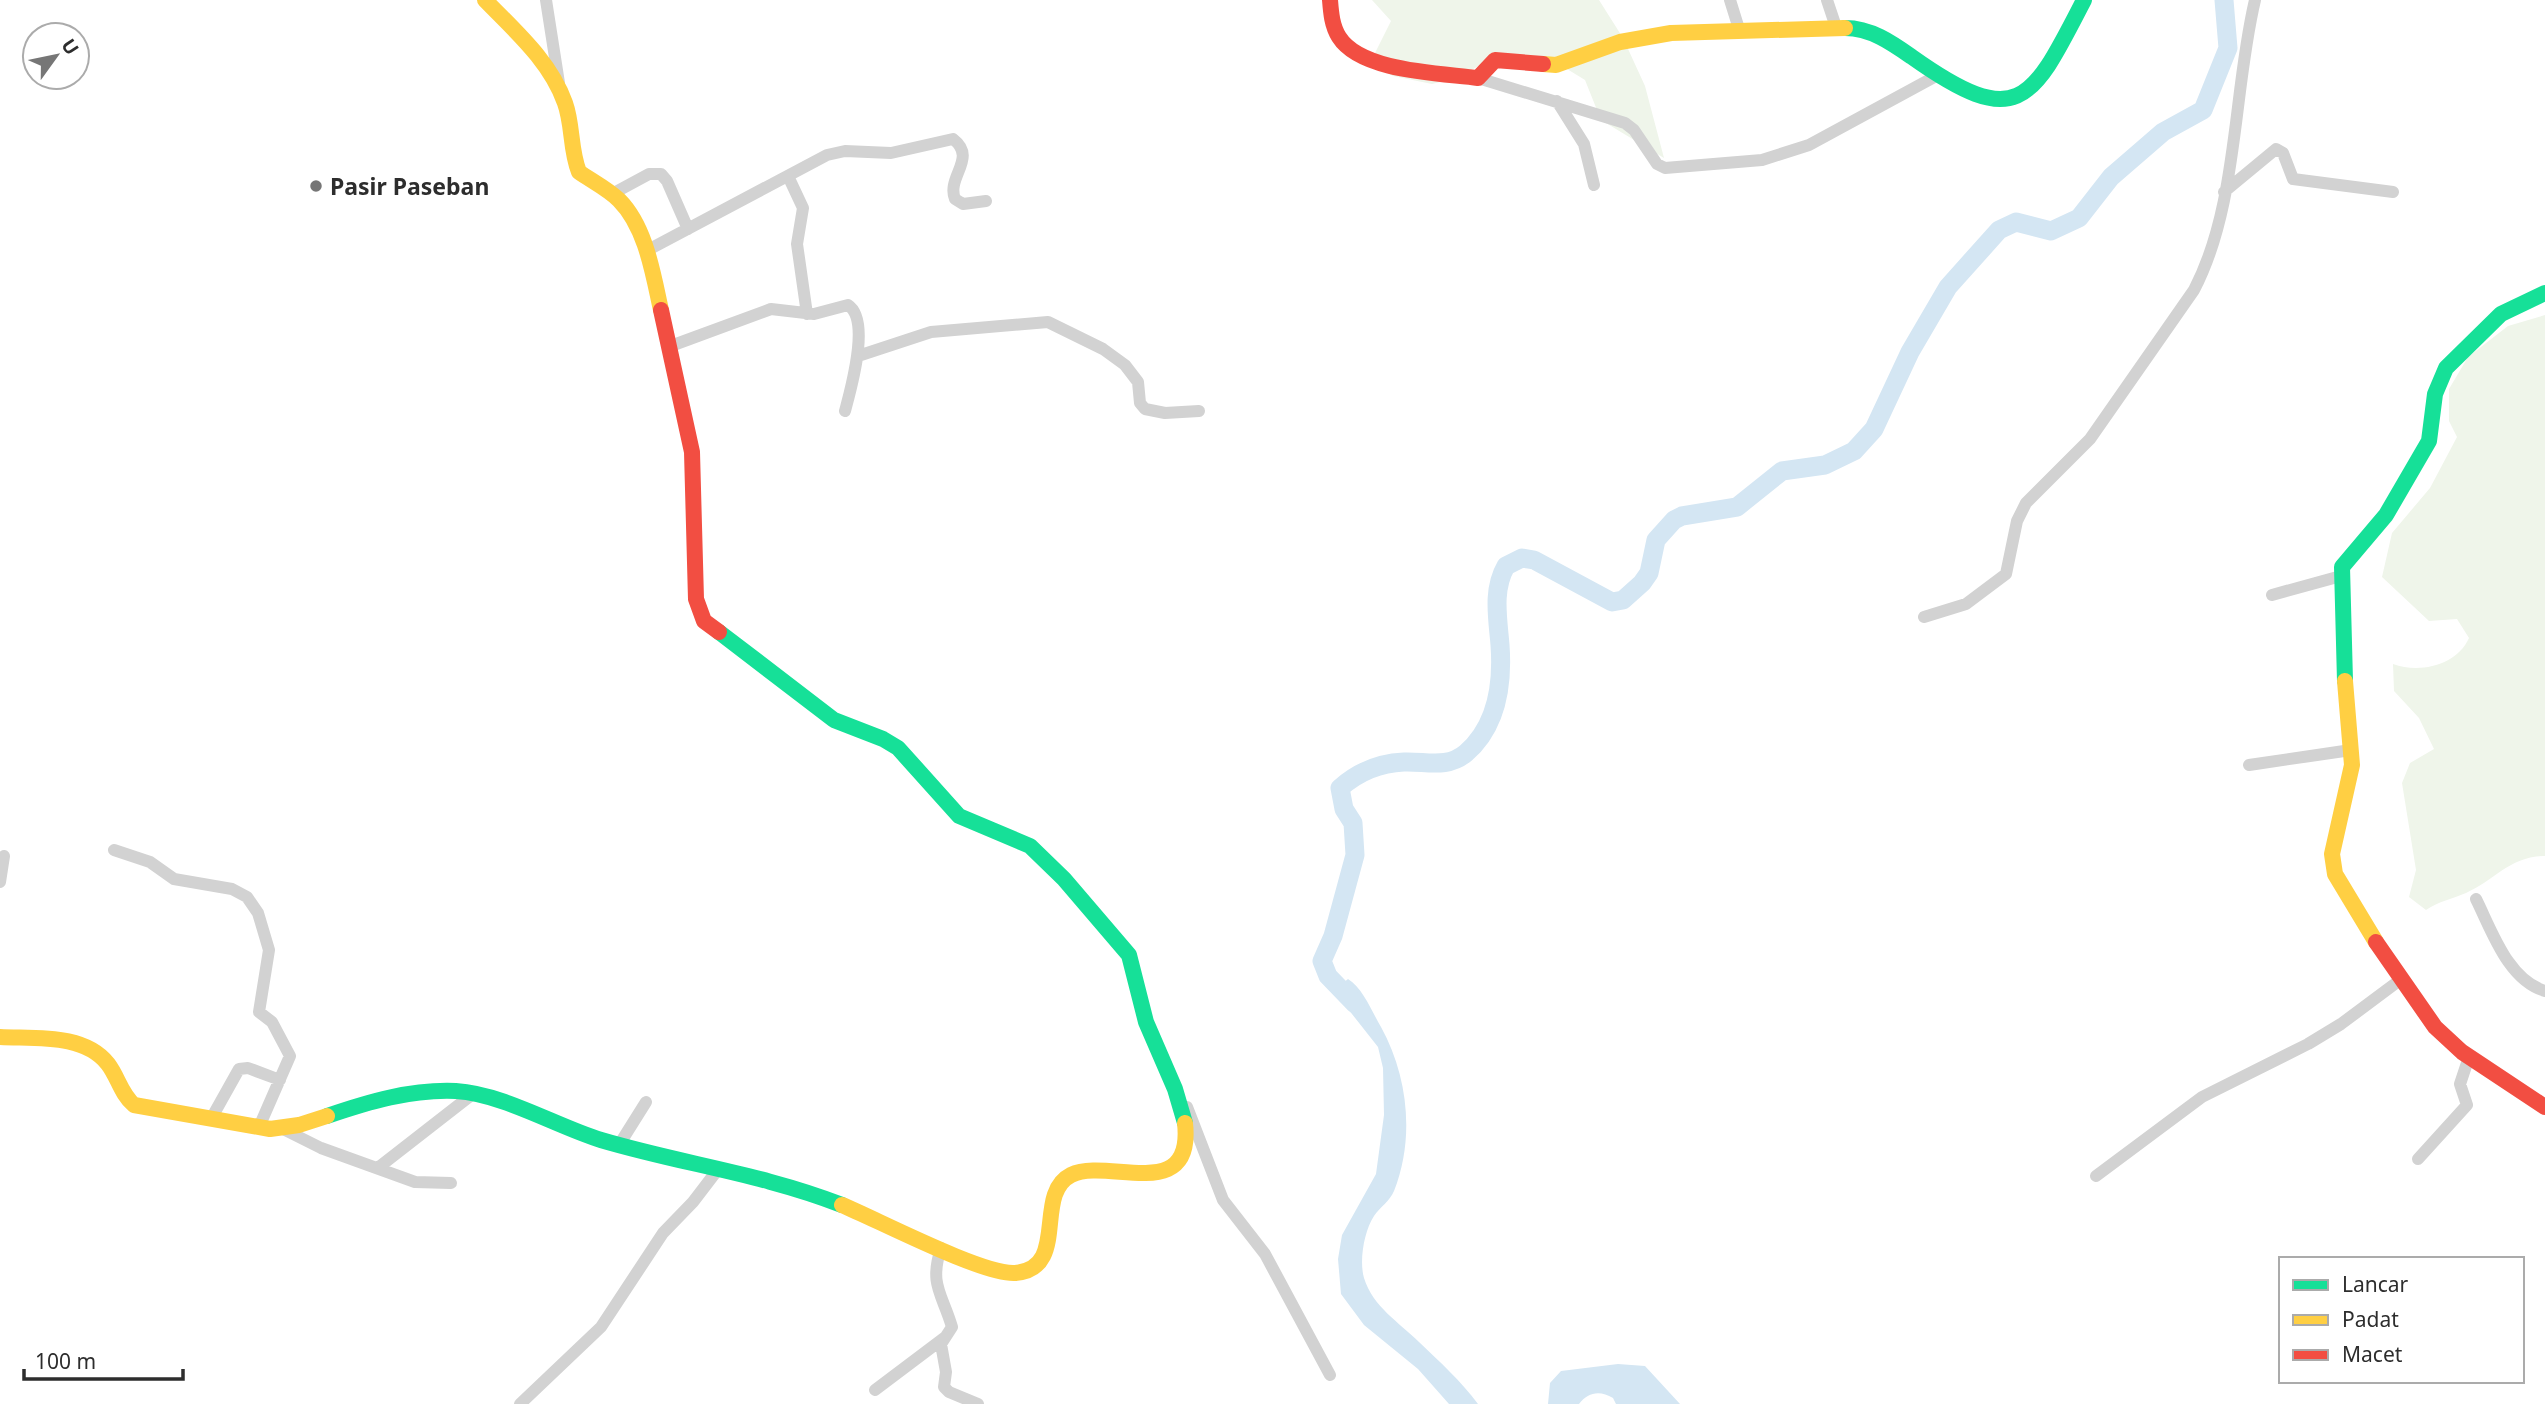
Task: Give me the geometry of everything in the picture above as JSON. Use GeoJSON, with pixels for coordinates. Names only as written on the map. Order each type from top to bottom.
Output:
{"type":"FeatureCollection","features":[{"type":"Feature","properties":{"kind":"street"},"geometry":{"type":"LineString","coordinates":[[485,0],[533,54],[560,91]]}},
{"type":"Feature","properties":{"kind":"street"},"geometry":{"type":"LineString","coordinates":[[546,0],[560,91],[569,116],[577,169],[584,178],[612,194],[626,208],[646,251],[692,452],[696,599],[704,621],[834,720],[858,732],[887,740],[901,750],[934,794],[956,813],[975,825],[1030,846],[1126,950],[1146,1021],[1191,1115],[1223,1200],[1265,1254],[1330,1375]]}},
{"type":"Feature","properties":{"kind":"street"},"geometry":{"type":"LineString","coordinates":[[1330,0],[1338,35],[1359,54],[1410,68],[1478,78],[1625,123],[1634,130],[1658,165],[1681,168],[1741,163],[1790,153],[1938,75]]}},
{"type":"Feature","properties":{"kind":"street"},"geometry":{"type":"LineString","coordinates":[[1730,0],[1739,29]]}},
{"type":"Feature","properties":{"kind":"street"},"geometry":{"type":"LineString","coordinates":[[1828,0],[1836,27]]}},
{"type":"Feature","properties":{"kind":"street"},"geometry":{"type":"LineString","coordinates":[[1478,78],[1484,68],[1495,60],[1556,65],[1619,42],[1671,33],[1836,27],[1864,29],[1883,36],[1938,75],[1993,101],[2005,102],[2023,96],[2035,88],[2045,75],[2084,0]]}},
{"type":"Feature","properties":{"kind":"street"},"geometry":{"type":"LineString","coordinates":[[1924,617],[1966,604],[2006,574],[2017,520],[2026,503],[2090,439],[2194,290],[2206,262],[2224,192],[2239,79],[2255,0]]}},
{"type":"Feature","properties":{"kind":"street"},"geometry":{"type":"LineString","coordinates":[[1556,101],[1584,144],[1594,185]]}},
{"type":"Feature","properties":{"kind":"street"},"geometry":{"type":"LineString","coordinates":[[646,251],[836,152],[891,153],[950,138],[958,143],[964,158],[953,188],[955,200],[963,204],[986,201]]}},
{"type":"Feature","properties":{"kind":"street"},"geometry":{"type":"LineString","coordinates":[[2224,192],[2276,149],[2283,153],[2293,179],[2393,192]]}},
{"type":"Feature","properties":{"kind":"street"},"geometry":{"type":"LineString","coordinates":[[612,194],[644,176],[661,174],[667,181],[688,229]]}},
{"type":"Feature","properties":{"kind":"street"},"geometry":{"type":"LineString","coordinates":[[788,176],[803,208],[797,244],[807,314]]}},
{"type":"Feature","properties":{"kind":"street"},"geometry":{"type":"LineString","coordinates":[[2545,293],[2501,314],[2446,368],[2435,394],[2429,441],[2386,515],[2348,557],[2341,576],[2342,648],[2352,770],[2334,844],[2333,867],[2352,905],[2400,980],[2435,1027],[2469,1057],[2545,1107]]}},
{"type":"Feature","properties":{"kind":"street"},"geometry":{"type":"LineString","coordinates":[[668,347],[771,309],[807,314],[821,313],[845,305],[851,307],[857,321],[858,356],[845,411]]}},
{"type":"Feature","properties":{"kind":"street"},"geometry":{"type":"LineString","coordinates":[[858,356],[930,331],[1042,321],[1064,328],[1103,349],[1125,365],[1138,382],[1140,403],[1145,410],[1165,413],[1199,411]]}},
{"type":"Feature","properties":{"kind":"street"},"geometry":{"type":"LineString","coordinates":[[2272,595],[2341,576]]}},
{"type":"Feature","properties":{"kind":"street"},"geometry":{"type":"LineString","coordinates":[[2249,765],[2351,750]]}},
{"type":"Feature","properties":{"kind":"street"},"geometry":{"type":"LineString","coordinates":[[114,850],[150,862],[174,879],[232,889],[252,903],[269,950],[258,1012],[271,1021],[290,1056],[259,1127]]}},
{"type":"Feature","properties":{"kind":"street"},"geometry":{"type":"LineString","coordinates":[[0,882],[4,856]]}},
{"type":"Feature","properties":{"kind":"street"},"geometry":{"type":"LineString","coordinates":[[2476,900],[2515,970],[2531,986],[2545,991]]}},
{"type":"Feature","properties":{"kind":"street"},"geometry":{"type":"LineString","coordinates":[[2095,1176],[2202,1097],[2308,1044],[2341,1024],[2400,980]]}},
{"type":"Feature","properties":{"kind":"street"},"geometry":{"type":"LineString","coordinates":[[0,1037],[54,1041],[91,1049],[105,1061],[122,1093],[131,1103],[259,1127],[283,1129],[394,1096],[449,1090],[474,1093],[619,1145],[797,1188],[1006,1273],[1021,1273],[1032,1267],[1047,1248],[1055,1197],[1065,1179],[1084,1172],[1149,1173],[1177,1160],[1186,1138],[1177,1089]]}},
{"type":"Feature","properties":{"kind":"street"},"geometry":{"type":"LineString","coordinates":[[2418,1159],[2467,1105],[2460,1084],[2469,1057]]}},
{"type":"Feature","properties":{"kind":"street"},"geometry":{"type":"LineString","coordinates":[[211,1119],[239,1069],[248,1068],[280,1080]]}},
{"type":"Feature","properties":{"kind":"street"},"geometry":{"type":"LineString","coordinates":[[379,1167],[474,1093]]}},
{"type":"Feature","properties":{"kind":"street"},"geometry":{"type":"LineString","coordinates":[[619,1145],[646,1102]]}},
{"type":"Feature","properties":{"kind":"street"},"geometry":{"type":"LineString","coordinates":[[283,1129],[321,1148],[420,1183],[451,1183]]}},
{"type":"Feature","properties":{"kind":"street"},"geometry":{"type":"LineString","coordinates":[[520,1404],[601,1327],[663,1233],[698,1197],[719,1168]]}},
{"type":"Feature","properties":{"kind":"street"},"geometry":{"type":"LineString","coordinates":[[941,1248],[935,1269],[936,1288],[952,1326],[941,1344],[946,1372],[945,1389],[978,1404]]}},
{"type":"Feature","properties":{"kind":"street"},"geometry":{"type":"LineString","coordinates":[[875,1390],[945,1338]]}},
{"type":"Feature","properties":{"kind":"shaded area"},"geometry":{"type":"Polygon","coordinates":[[[1372,0],[1599,0],[1623,38],[1645,86],[1664,158],[1601,120],[1585,80],[1554,61],[1491,59],[1457,78],[1432,84],[1393,76],[1370,63],[1391,21],[1372,0]]]}},
{"type":"Feature","properties":{"kind":"shaded area"},"geometry":{"type":"Polygon","coordinates":[[[2545,315],[2545,856],[2522,860],[2476,888],[2426,910],[2409,897],[2416,870],[2402,783],[2410,763],[2434,749],[2419,718],[2394,691],[2393,664],[2415,668],[2437,665],[2456,655],[2469,638],[2457,619],[2429,621],[2382,577],[2392,533],[2430,488],[2457,437],[2449,421],[2449,389],[2468,357],[2508,326],[2545,315]]]}},
{"type":"Feature","properties":{"kind":"water"},"geometry":{"type":"Polygon","coordinates":[[[1348,979],[1363,994],[1390,1046],[1403,1086],[1406,1108],[1405,1150],[1401,1171],[1392,1195],[1374,1216],[1365,1238],[1362,1255],[1364,1278],[1380,1306],[1465,1387],[1478,1404],[1449,1404],[1418,1369],[1364,1325],[1341,1294],[1338,1259],[1342,1235],[1376,1174],[1384,1115],[1383,1068],[1378,1047],[1337,995],[1337,988],[1348,979]]]}},
{"type":"Feature","properties":{"kind":"water"},"geometry":{"type":"Polygon","coordinates":[[[1618,1364],[1645,1366],[1680,1404],[1616,1404],[1613,1398],[1599,1393],[1586,1397],[1579,1404],[1548,1404],[1550,1383],[1561,1371],[1618,1364]]]}},
{"type":"Feature","properties":{"kind":"waterway"},"geometry":{"type":"LineString","coordinates":[[1355,1004],[1328,976],[1322,961],[1333,936],[1355,855],[1353,823],[1344,809],[1340,788],[1354,777],[1378,766],[1404,762],[1444,763],[1459,758],[1485,730],[1499,690],[1501,660],[1497,595],[1506,566],[1522,558],[1534,560],[1612,602],[1623,600],[1649,573],[1656,540],[1674,520],[1682,516],[1737,507],[1782,471],[1825,465],[1854,451],[1874,429],[1910,352],[1948,287],[1999,230],[2016,222],[2051,231],[2079,218],[2111,177],[2163,132],[2203,110],[2228,48],[2224,0]]}},
{"type":"Feature","properties":{"kind":"waterway"},"geometry":{"type":"LineString","coordinates":[[2225,6],[2227,0]]}},
{"type":"Feature","properties":{"kind":"traffic: fast"},"geometry":{"type":"LineString","coordinates":[[1845,28],[1881,37],[1948,81],[1977,94],[2000,99],[2019,95],[2035,82],[2050,62],[2084,0]]}},
{"type":"Feature","properties":{"kind":"traffic: fast"},"geometry":{"type":"LineString","coordinates":[[2345,681],[2342,567],[2386,515],[2429,441],[2435,394],[2446,368],[2501,314],[2545,293]]}},
{"type":"Feature","properties":{"kind":"traffic: fast"},"geometry":{"type":"LineString","coordinates":[[719,632],[834,720],[883,739],[898,748],[959,816],[1030,846],[1064,879],[1129,955],[1146,1022],[1175,1089],[1185,1123]]}},
{"type":"Feature","properties":{"kind":"traffic: fast"},"geometry":{"type":"LineString","coordinates":[[327,1116],[406,1094],[439,1091],[474,1093],[511,1104],[601,1140],[782,1185],[842,1205]]}},
{"type":"Feature","properties":{"kind":"traffic: slow"},"geometry":{"type":"LineString","coordinates":[[485,0],[531,47],[558,88],[568,111],[579,172],[615,196],[636,224],[647,252],[661,310]]}},
{"type":"Feature","properties":{"kind":"traffic: slow"},"geometry":{"type":"LineString","coordinates":[[1543,64],[1556,65],[1620,42],[1671,33],[1845,28]]}},
{"type":"Feature","properties":{"kind":"traffic: slow"},"geometry":{"type":"LineString","coordinates":[[2345,681],[2352,765],[2332,854],[2335,874],[2376,942]]}},
{"type":"Feature","properties":{"kind":"traffic: slow"},"geometry":{"type":"LineString","coordinates":[[0,1037],[43,1038],[86,1047],[108,1064],[134,1105],[270,1129],[299,1125],[327,1116]]}},
{"type":"Feature","properties":{"kind":"traffic: slow"},"geometry":{"type":"LineString","coordinates":[[842,1205],[956,1256],[1000,1271],[1015,1273],[1032,1268],[1042,1259],[1047,1245],[1054,1198],[1060,1185],[1071,1175],[1087,1171],[1163,1171],[1176,1163],[1184,1148],[1185,1123]]}},
{"type":"Feature","properties":{"kind":"traffic: jam"},"geometry":{"type":"LineString","coordinates":[[1330,0],[1333,24],[1339,37],[1350,49],[1383,64],[1478,78],[1495,60],[1543,64]]}},
{"type":"Feature","properties":{"kind":"traffic: jam"},"geometry":{"type":"LineString","coordinates":[[661,310],[692,452],[696,599],[704,621],[719,632]]}},
{"type":"Feature","properties":{"kind":"traffic: jam"},"geometry":{"type":"LineString","coordinates":[[2376,942],[2435,1027],[2462,1052],[2545,1107]]}},
{"type":"Feature","properties":{"kind":"place","name":"Pasir Paseban"},"geometry":{"type":"Point","coordinates":[316,186]}}]}
